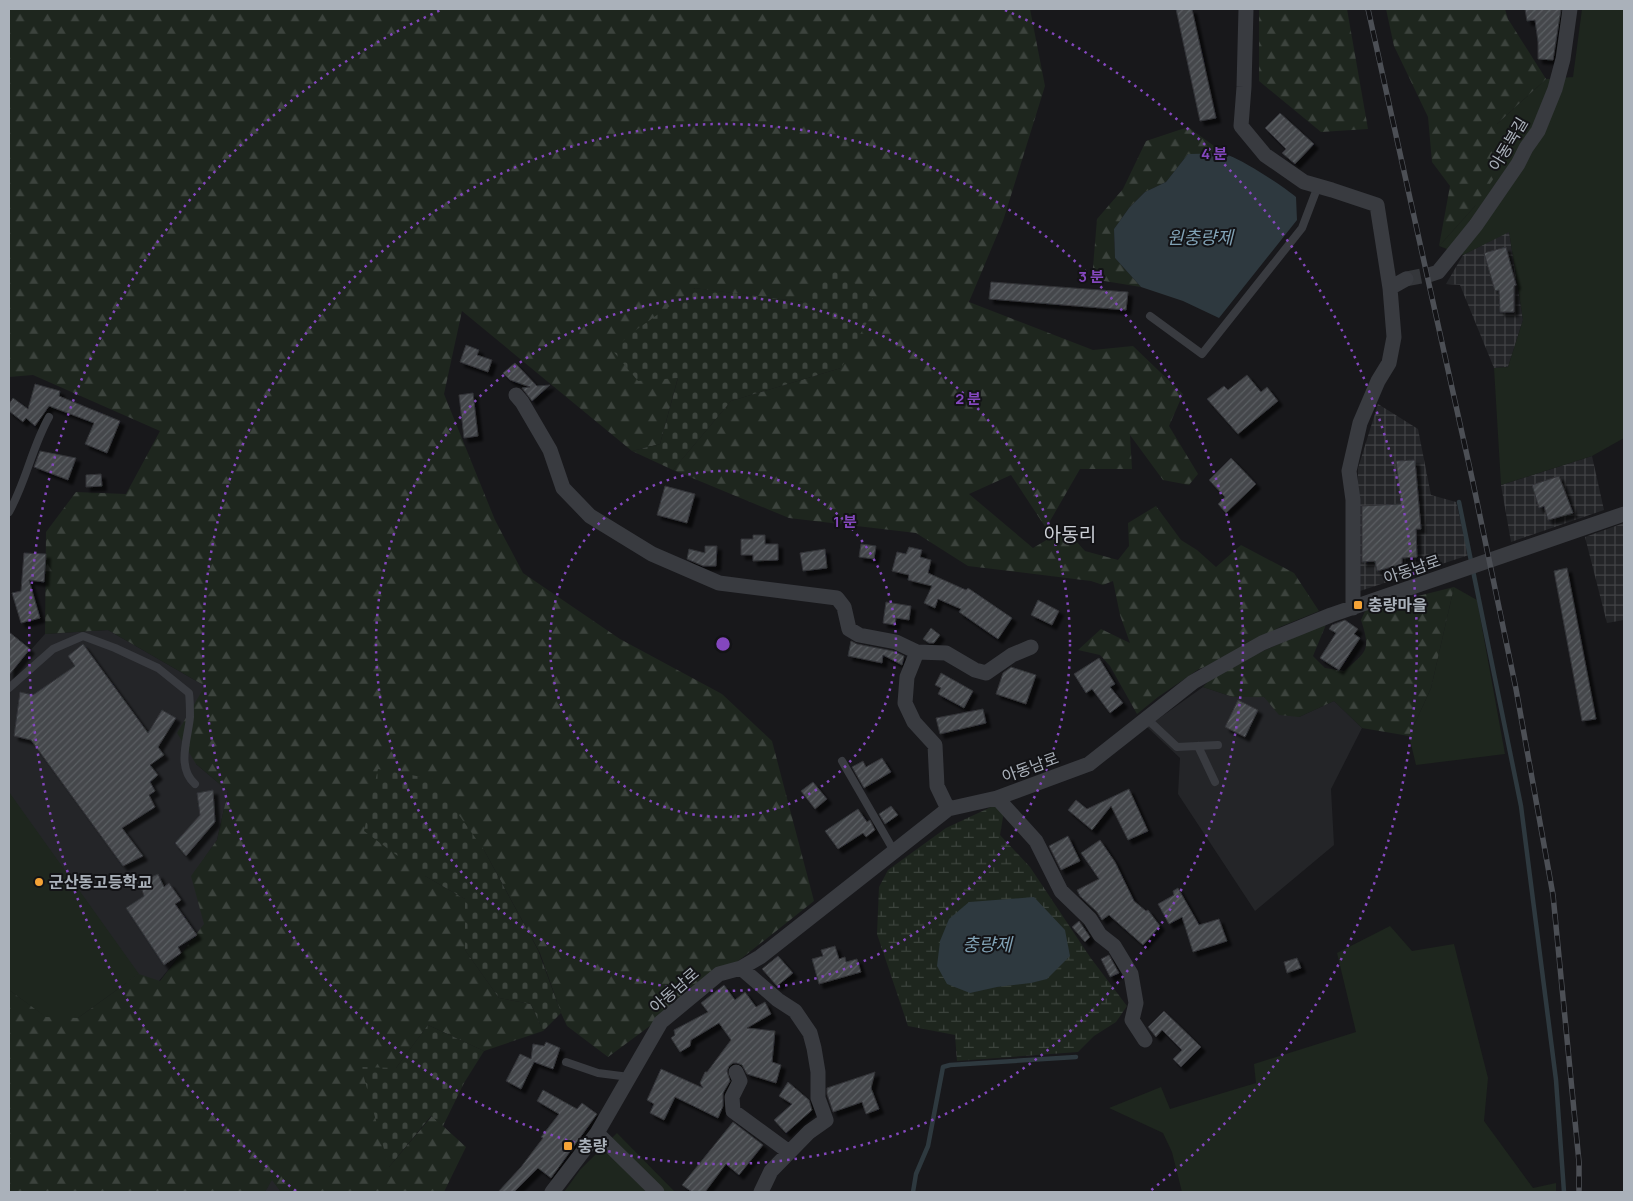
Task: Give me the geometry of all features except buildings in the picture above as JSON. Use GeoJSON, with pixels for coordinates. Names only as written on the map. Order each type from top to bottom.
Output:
{"type":"FeatureCollection","features":[{"type":"Feature","properties":{"kind":"street"},"geometry":{"type":"LineString","coordinates":[[1246,9],[1241,126],[1265,155],[1304,182],[1377,205],[1390,288],[1394,336],[1389,363],[1378,382],[1360,423],[1349,471],[1353,500],[1352,608]]}},
{"type":"Feature","properties":{"kind":"street","name":"아동북길"},"geometry":{"type":"LineString","coordinates":[[1432,274],[1438,272],[1476,225],[1538,131],[1555,89],[1563,59],[1570,9]]}},
{"type":"Feature","properties":{"kind":"street"},"geometry":{"type":"LineString","coordinates":[[1390,288],[1406,279]]}},
{"type":"Feature","properties":{"kind":"street"},"geometry":{"type":"LineString","coordinates":[[516,395],[550,450],[563,488],[590,516],[652,554],[718,583],[837,598],[844,607],[848,629],[859,635],[896,642],[917,652],[946,653],[975,670],[986,673],[1012,655],[1031,647]]}},
{"type":"Feature","properties":{"kind":"street","name":"아동남로"},"geometry":{"type":"LineString","coordinates":[[552,1192],[596,1133],[661,1022],[719,974],[741,968],[760,957],[948,809],[998,798],[1089,764],[1193,682],[1262,643],[1331,615],[1624,514]]}},
{"type":"Feature","properties":{"kind":"street"},"geometry":{"type":"LineString","coordinates":[[917,652],[907,677],[905,702],[914,722],[935,745],[937,786],[948,809]]}},
{"type":"Feature","properties":{"kind":"street"},"geometry":{"type":"LineString","coordinates":[[998,798],[1036,841],[1062,892],[1090,919],[1100,935],[1114,946],[1131,974],[1136,1003],[1132,1020],[1145,1040]]}},
{"type":"Feature","properties":{"kind":"street"},"geometry":{"type":"LineString","coordinates":[[741,968],[778,1000],[795,1010],[810,1033],[818,1072],[818,1098],[826,1120],[809,1132],[771,1171],[761,1192]]}},
{"type":"Feature","properties":{"kind":"street"},"geometry":{"type":"LineString","coordinates":[[736,1072],[740,1081],[732,1097],[733,1111],[790,1152]]}},
{"type":"Feature","properties":{"kind":"street"},"geometry":{"type":"LineString","coordinates":[[596,1133],[658,1192]]}},
{"type":"Feature","properties":{"kind":"lane"},"geometry":{"type":"LineString","coordinates":[[1150,316],[1202,354],[1302,228],[1318,186]]}},
{"type":"Feature","properties":{"kind":"lane"},"geometry":{"type":"LineString","coordinates":[[9,512],[17,497],[37,446],[39,435],[48,417]]}},
{"type":"Feature","properties":{"kind":"lane"},"geometry":{"type":"LineString","coordinates":[[9,493],[17,497]]}},
{"type":"Feature","properties":{"kind":"lane"},"geometry":{"type":"LineString","coordinates":[[9,688],[53,649],[82,636],[115,648],[158,668],[190,693],[190,717],[184,749],[188,777],[195,784]]}},
{"type":"Feature","properties":{"kind":"lane"},"geometry":{"type":"LineString","coordinates":[[1146,718],[1177,747],[1218,745]]}},
{"type":"Feature","properties":{"kind":"lane"},"geometry":{"type":"LineString","coordinates":[[1198,746],[1215,782]]}},
{"type":"Feature","properties":{"kind":"lane"},"geometry":{"type":"LineString","coordinates":[[842,761],[894,851]]}},
{"type":"Feature","properties":{"kind":"lane"},"geometry":{"type":"LineString","coordinates":[[566,1062],[598,1073],[629,1077]]}},
{"type":"Feature","properties":{"kind":"shaded area"},"geometry":{"type":"Polygon","coordinates":[[[1509,231],[1523,320],[1508,367],[1494,368],[1460,285],[1446,284],[1463,255],[1509,231]]]}},
{"type":"Feature","properties":{"kind":"shaded area"},"geometry":{"type":"Polygon","coordinates":[[[1378,404],[1418,429],[1431,495],[1456,502],[1469,555],[1357,592],[1358,468],[1378,404]]]}},
{"type":"Feature","properties":{"kind":"shaded area"},"geometry":{"type":"Polygon","coordinates":[[[1592,456],[1604,510],[1511,542],[1501,485],[1592,456]]]}},
{"type":"Feature","properties":{"kind":"shaded area"},"geometry":{"type":"Polygon","coordinates":[[[1624,523],[1624,620],[1607,623],[1585,537],[1624,523]]]}},
{"type":"Feature","properties":{"kind":"shaded area"},"geometry":{"type":"Polygon","coordinates":[[[108,630],[205,686],[196,764],[228,791],[217,840],[192,876],[205,924],[159,981],[9,990],[9,674],[45,634],[108,630]]]}},
{"type":"Feature","properties":{"kind":"shaded area"},"geometry":{"type":"Polygon","coordinates":[[[1203,687],[1233,697],[1264,697],[1299,717],[1334,701],[1362,728],[1331,789],[1334,845],[1255,911],[1178,794],[1180,758],[1147,727],[1203,687]]]}},
{"type":"Feature","properties":{"kind":"shaded area"},"geometry":{"type":"Polygon","coordinates":[[[272,1179],[281,1192],[265,1192],[272,1179]]]}},
{"type":"Feature","properties":{"kind":"green space"},"geometry":{"type":"Polygon","coordinates":[[[9,9],[1030,9],[1045,86],[1003,221],[969,302],[1093,350],[1133,346],[1183,394],[1169,426],[1198,474],[1189,485],[1163,480],[1130,435],[1132,469],[1080,469],[1046,528],[1011,475],[969,494],[1033,548],[1065,529],[1085,551],[1118,560],[1129,546],[1128,523],[1156,506],[1181,540],[1197,550],[1216,567],[1241,545],[1294,573],[1319,611],[1280,627],[1216,663],[1199,669],[1137,714],[1110,666],[1100,655],[1078,650],[1101,629],[1130,643],[1120,615],[1113,581],[1103,585],[1091,581],[968,566],[916,533],[789,518],[673,470],[731,401],[841,368],[804,302],[694,288],[678,377],[660,444],[632,451],[462,311],[444,394],[495,520],[523,573],[620,639],[722,694],[772,741],[814,901],[742,958],[608,1057],[567,1026],[540,953],[484,850],[425,876],[465,899],[465,950],[499,998],[531,1004],[543,1031],[484,1051],[428,1025],[396,1068],[389,1167],[432,1116],[466,1147],[444,1192],[281,1192],[272,1180],[265,1192],[9,1192],[9,990],[46,1017],[78,1018],[139,974],[160,981],[204,924],[191,876],[217,840],[228,791],[196,764],[177,733],[205,686],[108,630],[45,634],[46,532],[76,492],[126,494],[160,431],[33,375],[9,377],[9,9]]]}},
{"type":"Feature","properties":{"kind":"green space"},"geometry":{"type":"Polygon","coordinates":[[[1259,9],[1347,9],[1368,129],[1321,132],[1259,81],[1259,9]]]}},
{"type":"Feature","properties":{"kind":"green space"},"geometry":{"type":"Polygon","coordinates":[[[1386,9],[1505,9],[1508,19],[1546,79],[1497,124],[1513,150],[1475,206],[1439,246],[1450,186],[1432,162],[1428,117],[1394,46],[1386,9]]]}},
{"type":"Feature","properties":{"kind":"green space"},"geometry":{"type":"Polygon","coordinates":[[[1582,9],[1624,9],[1624,438],[1592,456],[1501,485],[1494,368],[1508,367],[1523,320],[1509,232],[1463,255],[1439,246],[1475,206],[1497,124],[1546,79],[1573,77],[1582,9]]]}},
{"type":"Feature","properties":{"kind":"green space"},"geometry":{"type":"Polygon","coordinates":[[[1188,127],[1225,154],[1188,154],[1166,182],[1145,192],[1129,208],[1114,229],[1115,258],[1141,287],[1092,279],[1097,219],[1123,189],[1146,141],[1188,127]]]}},
{"type":"Feature","properties":{"kind":"green space"},"geometry":{"type":"Polygon","coordinates":[[[836,268],[878,303],[841,368],[731,401],[673,470],[632,451],[660,444],[678,378],[638,381],[613,351],[629,335],[695,288],[803,302],[836,268]]]}},
{"type":"Feature","properties":{"kind":"green space"},"geometry":{"type":"Polygon","coordinates":[[[1454,587],[1477,600],[1505,754],[1416,765],[1409,736],[1431,688],[1454,587]]]}},
{"type":"Feature","properties":{"kind":"green space"},"geometry":{"type":"Polygon","coordinates":[[[1454,587],[1431,688],[1409,736],[1362,728],[1334,701],[1299,717],[1279,715],[1264,697],[1233,697],[1203,687],[1217,672],[1327,622],[1313,656],[1325,668],[1344,671],[1365,650],[1366,638],[1361,620],[1366,609],[1454,587]]]}},
{"type":"Feature","properties":{"kind":"green space"},"geometry":{"type":"Polygon","coordinates":[[[378,769],[433,779],[484,850],[538,950],[561,1013],[543,1031],[531,1004],[499,998],[465,950],[465,899],[425,876],[364,831],[378,769]]]}},
{"type":"Feature","properties":{"kind":"green space"},"geometry":{"type":"Polygon","coordinates":[[[9,792],[139,974],[78,1018],[52,1022],[9,990],[9,792]]]}},
{"type":"Feature","properties":{"kind":"green space"},"geometry":{"type":"Polygon","coordinates":[[[1006,800],[1000,835],[1030,867],[1090,957],[1127,1006],[1116,1022],[1094,1036],[1078,1052],[957,1061],[955,1035],[908,1026],[877,934],[879,887],[888,870],[946,828],[1006,800]]]}},
{"type":"Feature","properties":{"kind":"green space"},"geometry":{"type":"Polygon","coordinates":[[[1390,926],[1412,951],[1454,944],[1488,1078],[1484,1121],[1533,1188],[1556,1183],[1556,1192],[1182,1192],[1172,1152],[1163,1133],[1109,1108],[1161,1087],[1170,1109],[1256,1083],[1254,1064],[1356,1032],[1337,953],[1390,926]]]}},
{"type":"Feature","properties":{"kind":"green space"},"geometry":{"type":"Polygon","coordinates":[[[428,1025],[484,1051],[464,1083],[443,1126],[431,1116],[389,1167],[361,1067],[396,1068],[428,1025]]]}},
{"type":"Feature","properties":{"kind":"green space"},"geometry":{"type":"Polygon","coordinates":[[[617,1133],[675,1192],[564,1192],[580,1170],[617,1133]]]}},
{"type":"Feature","properties":{"kind":"water","name":"원충량제"},"geometry":{"type":"Polygon","coordinates":[[[1188,154],[1223,154],[1229,156],[1261,172],[1296,197],[1297,220],[1219,318],[1183,301],[1141,287],[1115,258],[1114,229],[1129,208],[1145,192],[1166,182],[1188,154]]]}},
{"type":"Feature","properties":{"kind":"water","name":"충량제"},"geometry":{"type":"Polygon","coordinates":[[[1034,897],[1065,930],[1070,956],[1047,979],[970,993],[947,984],[937,966],[940,941],[949,919],[969,902],[1034,897]]]}},
{"type":"Feature","properties":{"kind":"waterway"},"geometry":{"type":"LineString","coordinates":[[1459,502],[1521,806],[1556,1080],[1564,1192]]}},
{"type":"Feature","properties":{"kind":"waterway"},"geometry":{"type":"LineString","coordinates":[[913,1192],[916,1174],[928,1146],[943,1067],[1076,1057]]}},
{"type":"Feature","properties":{"kind":"tunnel"},"geometry":{"type":"LineString","coordinates":[[1406,279],[1432,274]]}},
{"type":"Feature","properties":{"kind":"railway"},"geometry":{"type":"LineString","coordinates":[[1368,9],[1472,478],[1516,689],[1553,895],[1579,1162],[1579,1192]]}},
{"type":"Feature","properties":{"kind":"place","name":"충량마을"},"geometry":{"type":"Point","coordinates":[1358,605]}},
{"type":"Feature","properties":{"kind":"place","name":"군산동고등학교"},"geometry":{"type":"Point","coordinates":[39,882]}},
{"type":"Feature","properties":{"kind":"place","name":"충량"},"geometry":{"type":"Point","coordinates":[568,1146]}},
{"type":"Feature","properties":{"kind":"district","name":"아동리"},"geometry":{"type":"Point","coordinates":[1070,534]}}]}
